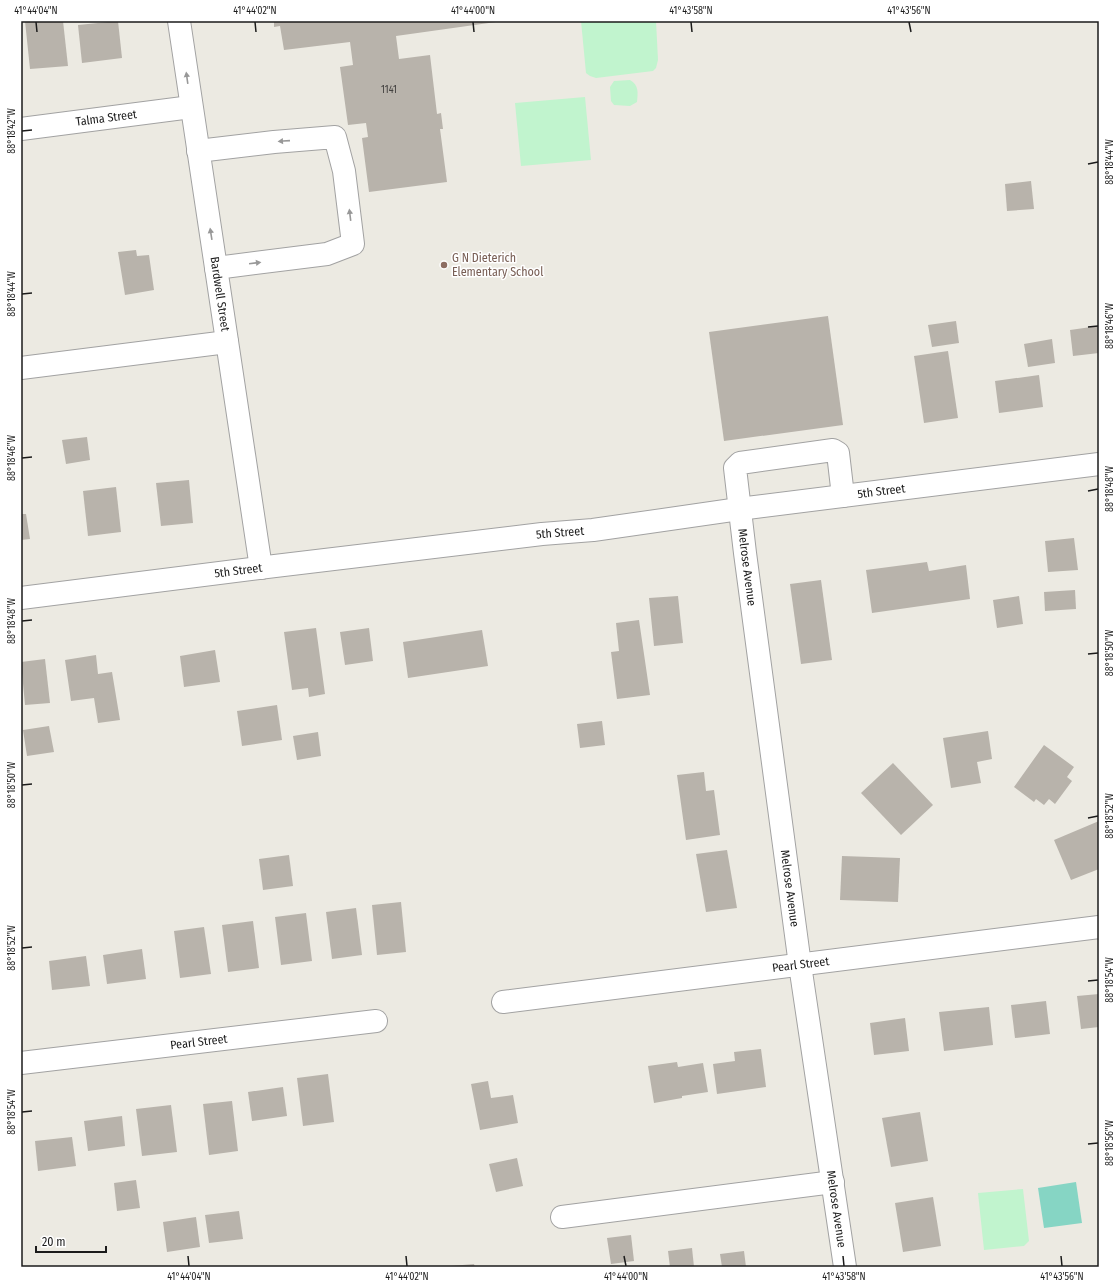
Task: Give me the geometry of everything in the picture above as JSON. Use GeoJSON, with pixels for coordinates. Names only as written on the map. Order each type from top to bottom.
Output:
{"type":"FeatureCollection","features":[{"type":"Feature","properties":{"kind":"street","name":"Bardwell Street"},"geometry":{"type":"LineString","coordinates":[[179,21],[261,568]]}},
{"type":"Feature","properties":{"kind":"street","name":"Talma Street"},"geometry":{"type":"LineString","coordinates":[[21,129],[192,107]]}},
{"type":"Feature","properties":{"kind":"street"},"geometry":{"type":"LineString","coordinates":[[198,152],[274,142],[335,137],[344,171],[353,244],[327,254],[216,268]]}},
{"type":"Feature","properties":{"kind":"street"},"geometry":{"type":"LineString","coordinates":[[21,368],[227,342]]}},
{"type":"Feature","properties":{"kind":"street","name":"Melrose Avenue"},"geometry":{"type":"LineString","coordinates":[[843,496],[838,453],[834,450],[740,463],[735,468],[739,509],[800,964],[845,1267]]}},
{"type":"Feature","properties":{"kind":"street","name":"5th Street"},"geometry":{"type":"LineString","coordinates":[[21,598],[535,535],[593,530],[739,509],[1099,464]]}},
{"type":"Feature","properties":{"kind":"street","name":"Pearl Street"},"geometry":{"type":"LineString","coordinates":[[502,1002],[1099,927]]}},
{"type":"Feature","properties":{"kind":"street","name":"Pearl Street"},"geometry":{"type":"LineString","coordinates":[[21,1063],[376,1021]]}},
{"type":"Feature","properties":{"kind":"street"},"geometry":{"type":"LineString","coordinates":[[562,1217],[833,1182]]}},
{"type":"Feature","properties":{"kind":"green space"},"geometry":{"type":"Polygon","coordinates":[[[581,21],[656,21],[658,60],[656,68],[653,71],[596,78],[590,76],[586,73],[581,21]]]}},
{"type":"Feature","properties":{"kind":"green space"},"geometry":{"type":"Polygon","coordinates":[[[630,80],[635,84],[638,92],[637,102],[630,106],[614,105],[611,101],[610,87],[614,81],[630,80]]]}},
{"type":"Feature","properties":{"kind":"green space"},"geometry":{"type":"Polygon","coordinates":[[[585,97],[591,160],[521,166],[515,103],[585,97]]]}},
{"type":"Feature","properties":{"kind":"green space"},"geometry":{"type":"Polygon","coordinates":[[[1023,1189],[1029,1241],[1024,1246],[984,1250],[978,1193],[1023,1189]]]}},
{"type":"Feature","properties":{"kind":"shaded area"},"geometry":{"type":"Polygon","coordinates":[[[1076,1182],[1082,1223],[1044,1228],[1038,1188],[1076,1182]]]}},
{"type":"Feature","properties":{"kind":"building"},"geometry":{"type":"Polygon","coordinates":[[[25,21],[63,21],[68,66],[30,69],[25,21]]]}},
{"type":"Feature","properties":{"kind":"building"},"geometry":{"type":"Polygon","coordinates":[[[118,21],[122,58],[82,63],[78,25],[118,21]]]}},
{"type":"Feature","properties":{"kind":"building"},"geometry":{"type":"Polygon","coordinates":[[[274,21],[503,21],[396,36],[399,59],[430,55],[437,114],[441,113],[443,129],[440,129],[447,182],[369,192],[362,138],[368,137],[366,123],[348,125],[340,67],[353,65],[350,42],[284,50],[280,26],[274,27],[274,21]]]}},
{"type":"Feature","properties":{"kind":"building"},"geometry":{"type":"Polygon","coordinates":[[[1031,181],[1034,209],[1007,211],[1005,184],[1031,181]]]}},
{"type":"Feature","properties":{"kind":"building"},"geometry":{"type":"Polygon","coordinates":[[[136,250],[137,256],[149,255],[154,290],[125,295],[118,252],[136,250]]]}},
{"type":"Feature","properties":{"kind":"building"},"geometry":{"type":"Polygon","coordinates":[[[828,316],[843,425],[724,441],[709,332],[828,316]]]}},
{"type":"Feature","properties":{"kind":"building"},"geometry":{"type":"Polygon","coordinates":[[[956,321],[959,343],[932,347],[928,325],[956,321]]]}},
{"type":"Feature","properties":{"kind":"building"},"geometry":{"type":"Polygon","coordinates":[[[1098,326],[1099,353],[1073,356],[1070,330],[1098,326]]]}},
{"type":"Feature","properties":{"kind":"building"},"geometry":{"type":"Polygon","coordinates":[[[1052,339],[1055,363],[1028,367],[1024,344],[1052,339]]]}},
{"type":"Feature","properties":{"kind":"building"},"geometry":{"type":"Polygon","coordinates":[[[948,351],[958,418],[924,423],[914,356],[948,351]]]}},
{"type":"Feature","properties":{"kind":"building"},"geometry":{"type":"Polygon","coordinates":[[[1039,375],[1043,407],[999,413],[995,381],[1039,375]]]}},
{"type":"Feature","properties":{"kind":"building"},"geometry":{"type":"Polygon","coordinates":[[[87,437],[90,460],[66,464],[62,440],[87,437]]]}},
{"type":"Feature","properties":{"kind":"building"},"geometry":{"type":"Polygon","coordinates":[[[189,480],[193,523],[161,526],[156,483],[189,480]]]}},
{"type":"Feature","properties":{"kind":"building"},"geometry":{"type":"Polygon","coordinates":[[[116,487],[121,532],[88,536],[83,491],[116,487]]]}},
{"type":"Feature","properties":{"kind":"building"},"geometry":{"type":"Polygon","coordinates":[[[21,514],[26,514],[30,539],[21,540],[21,514]]]}},
{"type":"Feature","properties":{"kind":"building"},"geometry":{"type":"Polygon","coordinates":[[[1074,538],[1078,570],[1048,572],[1045,541],[1074,538]]]}},
{"type":"Feature","properties":{"kind":"building"},"geometry":{"type":"Polygon","coordinates":[[[927,562],[929,571],[966,565],[970,599],[872,613],[866,570],[927,562]]]}},
{"type":"Feature","properties":{"kind":"building"},"geometry":{"type":"Polygon","coordinates":[[[821,580],[832,660],[801,664],[790,584],[821,580]]]}},
{"type":"Feature","properties":{"kind":"building"},"geometry":{"type":"Polygon","coordinates":[[[1075,590],[1076,609],[1045,611],[1044,592],[1075,590]]]}},
{"type":"Feature","properties":{"kind":"building"},"geometry":{"type":"Polygon","coordinates":[[[678,596],[683,643],[654,646],[649,598],[678,596]]]}},
{"type":"Feature","properties":{"kind":"building"},"geometry":{"type":"Polygon","coordinates":[[[1019,596],[1023,624],[997,628],[993,600],[1019,596]]]}},
{"type":"Feature","properties":{"kind":"building"},"geometry":{"type":"Polygon","coordinates":[[[639,620],[650,695],[617,699],[611,652],[619,651],[616,623],[639,620]]]}},
{"type":"Feature","properties":{"kind":"building"},"geometry":{"type":"Polygon","coordinates":[[[316,628],[325,694],[309,697],[308,688],[292,690],[284,632],[316,628]]]}},
{"type":"Feature","properties":{"kind":"building"},"geometry":{"type":"Polygon","coordinates":[[[369,628],[373,661],[345,665],[340,632],[369,628]]]}},
{"type":"Feature","properties":{"kind":"building"},"geometry":{"type":"Polygon","coordinates":[[[482,630],[488,666],[408,678],[403,642],[482,630]]]}},
{"type":"Feature","properties":{"kind":"building"},"geometry":{"type":"Polygon","coordinates":[[[215,650],[220,682],[184,687],[180,656],[215,650]]]}},
{"type":"Feature","properties":{"kind":"building"},"geometry":{"type":"Polygon","coordinates":[[[96,655],[98,674],[112,672],[120,720],[98,723],[94,698],[71,701],[65,660],[96,655]]]}},
{"type":"Feature","properties":{"kind":"building"},"geometry":{"type":"Polygon","coordinates":[[[45,659],[50,703],[25,705],[21,662],[45,659]]]}},
{"type":"Feature","properties":{"kind":"building"},"geometry":{"type":"Polygon","coordinates":[[[277,705],[282,740],[242,746],[237,711],[277,705]]]}},
{"type":"Feature","properties":{"kind":"building"},"geometry":{"type":"Polygon","coordinates":[[[602,721],[605,745],[580,748],[577,724],[602,721]]]}},
{"type":"Feature","properties":{"kind":"building"},"geometry":{"type":"Polygon","coordinates":[[[49,726],[54,752],[27,756],[23,730],[49,726]]]}},
{"type":"Feature","properties":{"kind":"building"},"geometry":{"type":"Polygon","coordinates":[[[988,731],[992,759],[977,762],[981,783],[951,788],[943,738],[988,731]]]}},
{"type":"Feature","properties":{"kind":"building"},"geometry":{"type":"Polygon","coordinates":[[[318,732],[321,756],[297,760],[293,736],[318,732]]]}},
{"type":"Feature","properties":{"kind":"building"},"geometry":{"type":"Polygon","coordinates":[[[1044,745],[1074,767],[1067,777],[1072,781],[1055,804],[1049,799],[1044,805],[1036,799],[1034,802],[1014,787],[1044,745]]]}},
{"type":"Feature","properties":{"kind":"building"},"geometry":{"type":"Polygon","coordinates":[[[893,763],[933,805],[901,835],[861,793],[893,763]]]}},
{"type":"Feature","properties":{"kind":"building"},"geometry":{"type":"Polygon","coordinates":[[[704,772],[706,791],[714,790],[720,835],[686,840],[677,775],[704,772]]]}},
{"type":"Feature","properties":{"kind":"building"},"geometry":{"type":"Polygon","coordinates":[[[1099,821],[1099,869],[1071,880],[1054,840],[1099,821]]]}},
{"type":"Feature","properties":{"kind":"building"},"geometry":{"type":"Polygon","coordinates":[[[727,850],[737,908],[706,912],[696,854],[727,850]]]}},
{"type":"Feature","properties":{"kind":"building"},"geometry":{"type":"Polygon","coordinates":[[[289,855],[293,886],[263,890],[259,859],[289,855]]]}},
{"type":"Feature","properties":{"kind":"building"},"geometry":{"type":"Polygon","coordinates":[[[842,856],[900,858],[898,902],[840,900],[842,856]]]}},
{"type":"Feature","properties":{"kind":"building"},"geometry":{"type":"Polygon","coordinates":[[[401,902],[406,952],[377,955],[372,905],[401,902]]]}},
{"type":"Feature","properties":{"kind":"building"},"geometry":{"type":"Polygon","coordinates":[[[356,908],[362,955],[332,959],[326,912],[356,908]]]}},
{"type":"Feature","properties":{"kind":"building"},"geometry":{"type":"Polygon","coordinates":[[[306,913],[312,961],[281,965],[275,917],[306,913]]]}},
{"type":"Feature","properties":{"kind":"building"},"geometry":{"type":"Polygon","coordinates":[[[253,921],[259,968],[228,972],[222,925],[253,921]]]}},
{"type":"Feature","properties":{"kind":"building"},"geometry":{"type":"Polygon","coordinates":[[[204,927],[211,974],[180,978],[174,931],[204,927]]]}},
{"type":"Feature","properties":{"kind":"building"},"geometry":{"type":"Polygon","coordinates":[[[142,949],[146,979],[107,984],[103,955],[142,949]]]}},
{"type":"Feature","properties":{"kind":"building"},"geometry":{"type":"Polygon","coordinates":[[[86,956],[90,986],[52,990],[49,961],[86,956]]]}},
{"type":"Feature","properties":{"kind":"building"},"geometry":{"type":"Polygon","coordinates":[[[1099,994],[1099,1027],[1081,1029],[1077,996],[1099,994]]]}},
{"type":"Feature","properties":{"kind":"building"},"geometry":{"type":"Polygon","coordinates":[[[1046,1001],[1050,1034],[1015,1038],[1011,1005],[1046,1001]]]}},
{"type":"Feature","properties":{"kind":"building"},"geometry":{"type":"Polygon","coordinates":[[[989,1007],[993,1045],[944,1051],[939,1012],[989,1007]]]}},
{"type":"Feature","properties":{"kind":"building"},"geometry":{"type":"Polygon","coordinates":[[[905,1018],[909,1051],[874,1055],[870,1023],[905,1018]]]}},
{"type":"Feature","properties":{"kind":"building"},"geometry":{"type":"Polygon","coordinates":[[[761,1049],[766,1087],[717,1094],[713,1064],[735,1061],[734,1052],[761,1049]]]}},
{"type":"Feature","properties":{"kind":"building"},"geometry":{"type":"Polygon","coordinates":[[[677,1062],[678,1067],[703,1063],[708,1092],[682,1096],[682,1098],[654,1103],[648,1066],[677,1062]]]}},
{"type":"Feature","properties":{"kind":"building"},"geometry":{"type":"Polygon","coordinates":[[[328,1074],[334,1122],[303,1126],[297,1078],[328,1074]]]}},
{"type":"Feature","properties":{"kind":"building"},"geometry":{"type":"Polygon","coordinates":[[[488,1081],[491,1098],[513,1095],[518,1123],[480,1130],[471,1084],[488,1081]]]}},
{"type":"Feature","properties":{"kind":"building"},"geometry":{"type":"Polygon","coordinates":[[[283,1087],[287,1116],[252,1121],[248,1092],[283,1087]]]}},
{"type":"Feature","properties":{"kind":"building"},"geometry":{"type":"Polygon","coordinates":[[[232,1101],[238,1151],[209,1155],[203,1104],[232,1101]]]}},
{"type":"Feature","properties":{"kind":"building"},"geometry":{"type":"Polygon","coordinates":[[[171,1105],[177,1152],[142,1156],[136,1109],[171,1105]]]}},
{"type":"Feature","properties":{"kind":"building"},"geometry":{"type":"Polygon","coordinates":[[[920,1112],[928,1161],[891,1167],[882,1118],[920,1112]]]}},
{"type":"Feature","properties":{"kind":"building"},"geometry":{"type":"Polygon","coordinates":[[[122,1116],[125,1146],[88,1151],[84,1121],[122,1116]]]}},
{"type":"Feature","properties":{"kind":"building"},"geometry":{"type":"Polygon","coordinates":[[[72,1137],[76,1166],[38,1171],[35,1141],[72,1137]]]}},
{"type":"Feature","properties":{"kind":"building"},"geometry":{"type":"Polygon","coordinates":[[[517,1158],[523,1186],[496,1192],[489,1164],[517,1158]]]}},
{"type":"Feature","properties":{"kind":"building"},"geometry":{"type":"Polygon","coordinates":[[[136,1180],[140,1208],[117,1211],[114,1183],[136,1180]]]}},
{"type":"Feature","properties":{"kind":"building"},"geometry":{"type":"Polygon","coordinates":[[[933,1197],[941,1246],[903,1252],[895,1203],[933,1197]]]}},
{"type":"Feature","properties":{"kind":"building"},"geometry":{"type":"Polygon","coordinates":[[[239,1211],[243,1239],[209,1243],[205,1215],[239,1211]]]}},
{"type":"Feature","properties":{"kind":"building"},"geometry":{"type":"Polygon","coordinates":[[[196,1217],[200,1247],[167,1252],[163,1222],[196,1217]]]}},
{"type":"Feature","properties":{"kind":"building"},"geometry":{"type":"Polygon","coordinates":[[[631,1235],[634,1261],[611,1264],[607,1238],[631,1235]]]}},
{"type":"Feature","properties":{"kind":"building"},"geometry":{"type":"Polygon","coordinates":[[[692,1248],[694,1267],[670,1267],[668,1251],[692,1248]]]}},
{"type":"Feature","properties":{"kind":"building"},"geometry":{"type":"Polygon","coordinates":[[[744,1251],[746,1267],[722,1267],[720,1254],[744,1251]]]}},
{"type":"Feature","properties":{"kind":"building"},"geometry":{"type":"Polygon","coordinates":[[[474,1264],[475,1267],[451,1267],[451,1266],[474,1264]]]}},
{"type":"Feature","properties":{"kind":"place","name":"G N Dieterich Elementary School"},"geometry":{"type":"Point","coordinates":[444,265]}}]}
